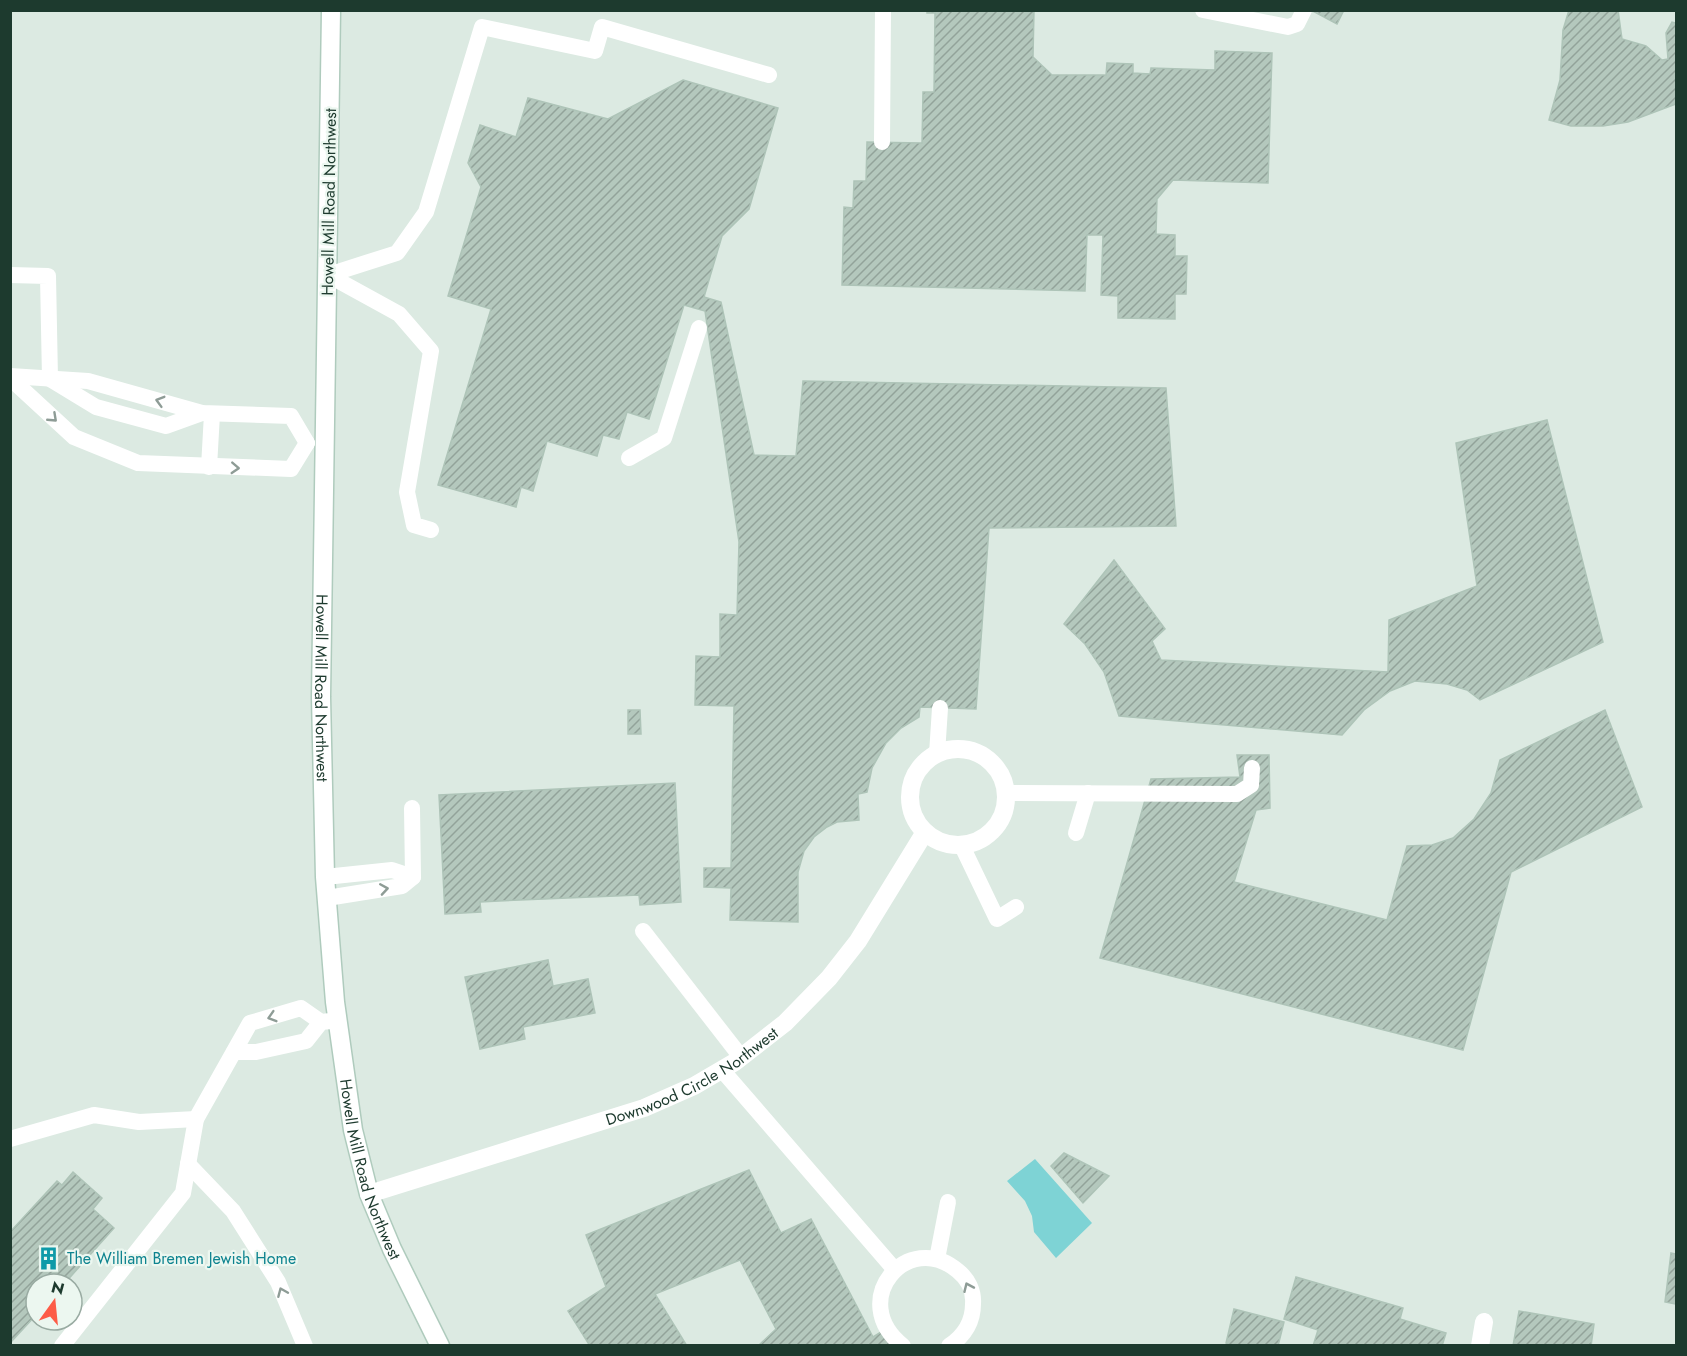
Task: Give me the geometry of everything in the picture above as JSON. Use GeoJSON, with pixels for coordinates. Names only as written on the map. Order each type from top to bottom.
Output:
{"type":"FeatureCollection","features":[{"type":"Feature","properties":{"kind":"main road","name":"Howell Mill Road Northwest"},"geometry":{"type":"LineString","coordinates":[[331,10],[321,697],[329,1021],[369,1194],[392,1249],[440,1346]]}},
{"type":"Feature","properties":{"kind":"main road"},"geometry":{"type":"LineString","coordinates":[[951,749],[968,750],[982,755],[998,771],[1007,793],[1006,808],[1000,823],[990,834],[977,842],[962,846],[936,840],[925,832],[915,820],[910,806],[910,790],[915,775],[924,762],[951,749]]}},
{"type":"Feature","properties":{"kind":"main road","name":"Downwood Circle Northwest"},"geometry":{"type":"LineString","coordinates":[[369,1194],[644,1108],[694,1086],[722,1070],[785,1023],[829,978],[858,941],[925,832]]}},
{"type":"Feature","properties":{"kind":"main road"},"geometry":{"type":"LineString","coordinates":[[1480,1346],[1484,1322]]}},
{"type":"Feature","properties":{"kind":"lane"},"geometry":{"type":"LineString","coordinates":[[882,142],[883,10]]}},
{"type":"Feature","properties":{"kind":"lane"},"geometry":{"type":"LineString","coordinates":[[1203,10],[1244,16],[1288,27],[1298,24],[1305,10]]}},
{"type":"Feature","properties":{"kind":"lane"},"geometry":{"type":"LineString","coordinates":[[328,275],[397,253],[426,212],[482,27],[595,51],[602,27],[769,75]]}},
{"type":"Feature","properties":{"kind":"lane"},"geometry":{"type":"LineString","coordinates":[[10,275],[48,276],[50,379]]}},
{"type":"Feature","properties":{"kind":"lane"},"geometry":{"type":"LineString","coordinates":[[328,275],[399,314],[431,351],[407,492],[414,525],[431,530]]}},
{"type":"Feature","properties":{"kind":"lane"},"geometry":{"type":"LineString","coordinates":[[629,458],[664,438],[699,328]]}},
{"type":"Feature","properties":{"kind":"lane"},"geometry":{"type":"LineString","coordinates":[[10,377],[74,437],[138,462],[291,469],[307,443]]}},
{"type":"Feature","properties":{"kind":"lane"},"geometry":{"type":"LineString","coordinates":[[10,377],[88,381],[207,413],[291,416],[307,443]]}},
{"type":"Feature","properties":{"kind":"lane"},"geometry":{"type":"LineString","coordinates":[[50,379],[96,407],[165,426],[207,413]]}},
{"type":"Feature","properties":{"kind":"lane"},"geometry":{"type":"LineString","coordinates":[[207,413],[209,466]]}},
{"type":"Feature","properties":{"kind":"lane"},"geometry":{"type":"LineString","coordinates":[[307,443],[325,444]]}},
{"type":"Feature","properties":{"kind":"lane"},"geometry":{"type":"LineString","coordinates":[[937,754],[940,708]]}},
{"type":"Feature","properties":{"kind":"lane"},"geometry":{"type":"LineString","coordinates":[[1007,793],[1237,794],[1251,785],[1252,768]]}},
{"type":"Feature","properties":{"kind":"lane"},"geometry":{"type":"LineString","coordinates":[[1076,833],[1088,793]]}},
{"type":"Feature","properties":{"kind":"lane"},"geometry":{"type":"LineString","coordinates":[[412,808],[413,877]]}},
{"type":"Feature","properties":{"kind":"lane"},"geometry":{"type":"LineString","coordinates":[[962,846],[997,919],[1016,907]]}},
{"type":"Feature","properties":{"kind":"lane"},"geometry":{"type":"LineString","coordinates":[[326,877],[392,870],[407,873],[413,877]]}},
{"type":"Feature","properties":{"kind":"lane"},"geometry":{"type":"LineString","coordinates":[[327,898],[402,886],[413,877]]}},
{"type":"Feature","properties":{"kind":"lane"},"geometry":{"type":"LineString","coordinates":[[643,931],[741,1057]]}},
{"type":"Feature","properties":{"kind":"lane"},"geometry":{"type":"LineString","coordinates":[[62,1346],[183,1193],[196,1119],[250,1023],[301,1008],[329,1021],[306,1041],[256,1052],[234,1052]]}},
{"type":"Feature","properties":{"kind":"lane"},"geometry":{"type":"LineString","coordinates":[[722,1070],[895,1270]]}},
{"type":"Feature","properties":{"kind":"lane"},"geometry":{"type":"LineString","coordinates":[[10,1139],[94,1114],[139,1122],[196,1119]]}},
{"type":"Feature","properties":{"kind":"lane"},"geometry":{"type":"LineString","coordinates":[[188,1164],[232,1211],[278,1282],[305,1346]]}},
{"type":"Feature","properties":{"kind":"lane"},"geometry":{"type":"LineString","coordinates":[[936,1259],[948,1202]]}},
{"type":"Feature","properties":{"kind":"lane"},"geometry":{"type":"LineString","coordinates":[[903,1346],[891,1336],[883,1323],[880,1295],[886,1281],[895,1270],[908,1262],[921,1258],[936,1259],[950,1264],[970,1285],[974,1300],[973,1315],[967,1328],[949,1346]]}},
{"type":"Feature","properties":{"kind":"water"},"geometry":{"type":"Polygon","coordinates":[[[1035,1159],[1092,1223],[1056,1258],[1034,1232],[1032,1216],[1025,1201],[1007,1181],[1035,1159]]]}},
{"type":"Feature","properties":{"kind":"building"},"geometry":{"type":"Polygon","coordinates":[[[927,10],[1034,10],[1033,57],[1052,75],[1106,75],[1107,63],[1133,64],[1133,73],[1150,74],[1151,68],[1215,70],[1215,51],[1272,53],[1268,183],[1173,180],[1157,199],[1156,234],[1175,235],[1175,256],[1187,256],[1186,294],[1175,294],[1175,319],[1118,318],[1118,296],[1101,295],[1103,235],[1087,235],[1085,291],[842,285],[844,207],[853,208],[854,181],[866,181],[867,142],[922,143],[923,92],[934,92],[935,13],[927,13],[927,10]]]}},
{"type":"Feature","properties":{"kind":"building"},"geometry":{"type":"Polygon","coordinates":[[[1311,10],[1344,10],[1337,24],[1311,10]]]}},
{"type":"Feature","properties":{"kind":"building"},"geometry":{"type":"Polygon","coordinates":[[[1569,10],[1618,10],[1622,39],[1646,46],[1662,60],[1668,59],[1666,33],[1672,22],[1676,23],[1676,104],[1628,122],[1603,126],[1571,126],[1549,120],[1560,80],[1563,30],[1569,10]]]}},
{"type":"Feature","properties":{"kind":"building"},"geometry":{"type":"Polygon","coordinates":[[[683,80],[778,108],[749,209],[722,236],[704,297],[721,302],[754,455],[796,456],[803,381],[1166,388],[1176,526],[989,528],[976,709],[920,707],[919,717],[901,728],[886,743],[872,768],[867,792],[858,794],[859,820],[837,822],[827,827],[814,837],[804,851],[798,872],[798,922],[730,920],[731,888],[704,887],[704,868],[731,868],[734,706],[695,705],[696,656],[720,657],[720,614],[737,615],[739,542],[705,311],[684,305],[649,419],[627,412],[619,439],[603,435],[597,456],[547,441],[533,491],[521,487],[516,507],[438,485],[491,309],[448,296],[481,187],[468,163],[480,125],[516,137],[528,98],[608,119],[683,80]]]}},
{"type":"Feature","properties":{"kind":"building"},"geometry":{"type":"Polygon","coordinates":[[[1547,420],[1603,642],[1480,700],[1467,690],[1447,684],[1415,681],[1390,691],[1364,710],[1342,735],[1119,716],[1104,672],[1085,644],[1064,624],[1114,560],[1165,629],[1152,641],[1161,660],[1388,672],[1389,620],[1477,586],[1456,443],[1547,420]]]}},
{"type":"Feature","properties":{"kind":"building"},"geometry":{"type":"Polygon","coordinates":[[[628,710],[640,710],[641,734],[628,734],[628,710]]]}},
{"type":"Feature","properties":{"kind":"building"},"geometry":{"type":"Polygon","coordinates":[[[1605,710],[1642,807],[1511,872],[1463,1050],[1100,958],[1151,779],[1240,777],[1237,755],[1269,755],[1270,808],[1256,810],[1234,882],[1387,920],[1407,846],[1432,845],[1453,838],[1474,819],[1491,793],[1500,760],[1605,710]]]}},
{"type":"Feature","properties":{"kind":"building"},"geometry":{"type":"Polygon","coordinates":[[[675,783],[681,902],[640,905],[639,895],[499,901],[480,902],[481,912],[445,914],[439,795],[675,783]]]}},
{"type":"Feature","properties":{"kind":"building"},"geometry":{"type":"Polygon","coordinates":[[[548,960],[553,986],[588,979],[595,1013],[523,1027],[525,1039],[480,1049],[465,977],[548,960]]]}},
{"type":"Feature","properties":{"kind":"building"},"geometry":{"type":"Polygon","coordinates":[[[1064,1153],[1109,1176],[1083,1203],[1051,1166],[1064,1153]]]}},
{"type":"Feature","properties":{"kind":"building"},"geometry":{"type":"Polygon","coordinates":[[[749,1170],[781,1233],[811,1219],[873,1337],[881,1332],[893,1346],[758,1346],[776,1329],[740,1260],[655,1294],[687,1346],[590,1346],[568,1311],[606,1287],[586,1235],[749,1170]]]}},
{"type":"Feature","properties":{"kind":"building","name":"The William Bremen Jewish Home"},"geometry":{"type":"Polygon","coordinates":[[[73,1172],[102,1198],[93,1209],[114,1228],[75,1272],[24,1272],[24,1328],[10,1343],[10,1232],[57,1181],[62,1185],[73,1172]]]}},
{"type":"Feature","properties":{"kind":"building"},"geometry":{"type":"Polygon","coordinates":[[[1671,1253],[1676,1254],[1676,1304],[1665,1302],[1671,1253]]]}},
{"type":"Feature","properties":{"kind":"building"},"geometry":{"type":"Polygon","coordinates":[[[1296,1277],[1403,1308],[1400,1319],[1446,1333],[1442,1346],[1313,1346],[1318,1330],[1284,1319],[1296,1277]]]}},
{"type":"Feature","properties":{"kind":"building"},"geometry":{"type":"Polygon","coordinates":[[[1234,1309],[1284,1322],[1278,1346],[1232,1346],[1226,1343],[1234,1309]]]}},
{"type":"Feature","properties":{"kind":"building"},"geometry":{"type":"Polygon","coordinates":[[[1519,1311],[1594,1324],[1591,1346],[1513,1346],[1519,1311]]]}},
{"type":"Feature","properties":{"kind":"place","name":"The William Bremen Jewish Home"},"geometry":{"type":"Point","coordinates":[49,1258]}}]}
